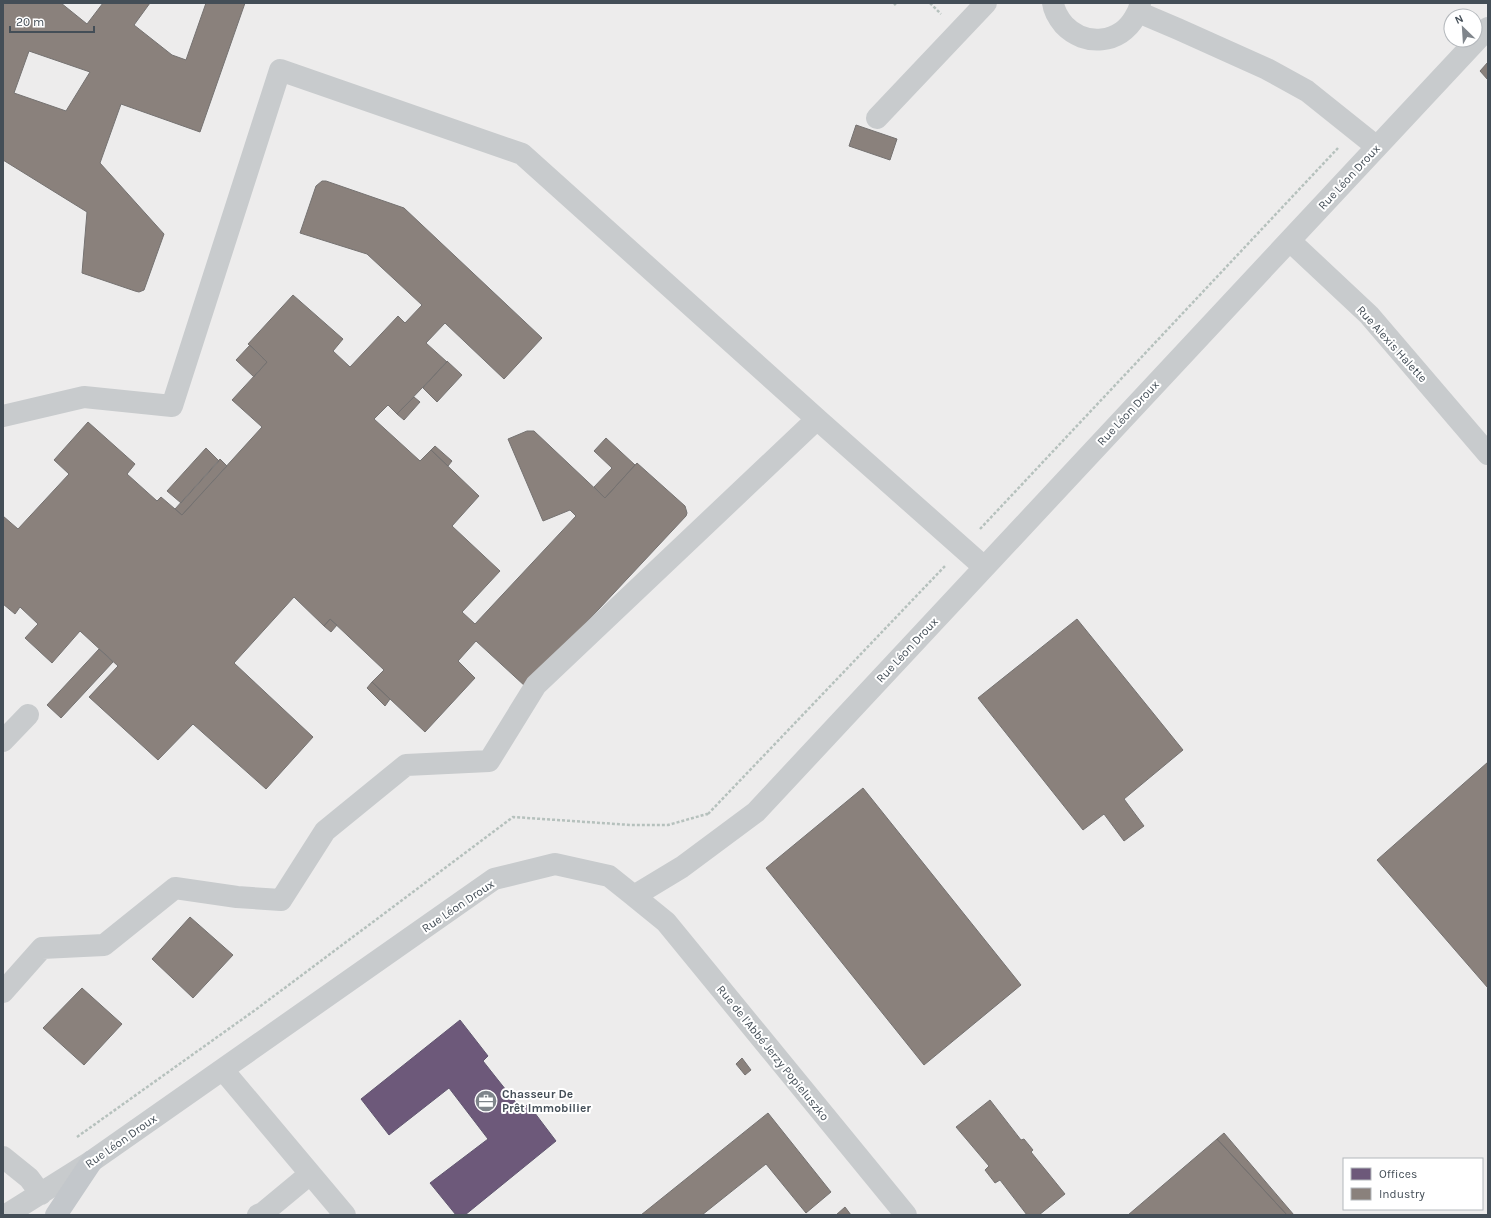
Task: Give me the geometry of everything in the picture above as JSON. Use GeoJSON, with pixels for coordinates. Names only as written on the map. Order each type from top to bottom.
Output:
{"type":"FeatureCollection","features":[{"type":"Feature","properties":{"kind":"main road"},"geometry":{"type":"LineString","coordinates":[[56,1215],[92,1161]]}},
{"type":"Feature","properties":{"kind":"street"},"geometry":{"type":"LineString","coordinates":[[876,118],[986,3]]}},
{"type":"Feature","properties":{"kind":"street"},"geometry":{"type":"LineString","coordinates":[[1053,3],[1060,20],[1071,32],[1086,39],[1102,40],[1118,35],[1130,25],[1139,8],[1267,69],[1307,91],[1377,147]]}},
{"type":"Feature","properties":{"kind":"street","name":"Rue Léon Droux"},"geometry":{"type":"LineString","coordinates":[[12,1213],[92,1161],[494,880],[555,864],[609,876],[634,896],[682,867],[756,812],[1488,28]]}},
{"type":"Feature","properties":{"kind":"street"},"geometry":{"type":"LineString","coordinates":[[3,416],[84,397],[172,406],[280,70],[522,154],[816,419],[984,567]]}},
{"type":"Feature","properties":{"kind":"street","name":"Rue Alexis Halette"},"geometry":{"type":"LineString","coordinates":[[1290,240],[1369,315],[1488,454]]}},
{"type":"Feature","properties":{"kind":"street"},"geometry":{"type":"LineString","coordinates":[[3,992],[42,948],[104,945],[175,888],[237,897],[281,900],[325,831],[406,765],[489,761],[536,685],[816,419]]}},
{"type":"Feature","properties":{"kind":"street"},"geometry":{"type":"LineString","coordinates":[[3,741],[28,714]]}},
{"type":"Feature","properties":{"kind":"street","name":"Rue de l'Abbé Jerzy Popieluszko"},"geometry":{"type":"LineString","coordinates":[[634,896],[666,922],[906,1215]]}},
{"type":"Feature","properties":{"kind":"street"},"geometry":{"type":"LineString","coordinates":[[223,1070],[345,1215]]}},
{"type":"Feature","properties":{"kind":"street"},"geometry":{"type":"LineString","coordinates":[[3,1157],[29,1178],[41,1194]]}},
{"type":"Feature","properties":{"kind":"street"},"geometry":{"type":"LineString","coordinates":[[261,1214],[310,1174]]}},
{"type":"Feature","properties":{"kind":"path"},"geometry":{"type":"LineString","coordinates":[[930,3],[945,18]]}},
{"type":"Feature","properties":{"kind":"path"},"geometry":{"type":"LineString","coordinates":[[707,814],[962,548],[1355,129]]}},
{"type":"Feature","properties":{"kind":"building: Offices"},"geometry":{"type":"Polygon","coordinates":[[[460,1020],[488,1056],[483,1061],[498,1080],[522,1110],[528,1104],[556,1141],[465,1215],[456,1215],[430,1183],[488,1139],[449,1088],[389,1135],[361,1099],[460,1020]]]}},
{"type":"Feature","properties":{"kind":"building: Industry"},"geometry":{"type":"Polygon","coordinates":[[[3,3],[61,3],[87,24],[103,3],[150,3],[134,25],[172,55],[186,60],[206,3],[245,3],[200,132],[121,104],[100,163],[164,234],[144,290],[139,292],[135,291],[82,273],[87,212],[3,160],[3,3]],[[29,51],[14,93],[66,111],[90,72],[29,51]]]}},
{"type":"Feature","properties":{"kind":"building: Industry"},"geometry":{"type":"Polygon","coordinates":[[[1488,62],[1488,80],[1480,71],[1488,62]]]}},
{"type":"Feature","properties":{"kind":"building: Industry"},"geometry":{"type":"Polygon","coordinates":[[[856,125],[897,139],[890,160],[849,146],[856,125]]]}},
{"type":"Feature","properties":{"kind":"building: Industry"},"geometry":{"type":"Polygon","coordinates":[[[322,181],[326,181],[404,208],[542,338],[504,379],[445,323],[426,343],[447,362],[397,414],[388,405],[374,419],[420,461],[431,450],[479,496],[452,526],[500,571],[462,612],[475,624],[576,516],[570,510],[543,521],[508,439],[527,431],[534,431],[605,498],[637,463],[685,506],[687,513],[686,516],[526,687],[476,641],[458,661],[475,678],[425,732],[372,682],[384,670],[330,619],[324,626],[294,597],[234,663],[313,737],[266,789],[193,724],[158,760],[89,697],[118,666],[80,631],[52,663],[25,638],[38,624],[20,607],[15,614],[3,604],[3,516],[18,529],[69,474],[54,460],[88,422],[135,464],[127,474],[157,501],[161,497],[182,515],[262,427],[232,400],[267,362],[248,344],[293,295],[343,339],[333,351],[350,367],[398,316],[405,323],[422,305],[367,254],[300,233],[316,186],[322,181]]]}},
{"type":"Feature","properties":{"kind":"building: Industry"},"geometry":{"type":"Polygon","coordinates":[[[250,345],[267,362],[254,377],[236,360],[250,345]]]}},
{"type":"Feature","properties":{"kind":"building: Industry"},"geometry":{"type":"Polygon","coordinates":[[[447,361],[462,375],[437,402],[423,388],[447,361]]]}},
{"type":"Feature","properties":{"kind":"building: Industry"},"geometry":{"type":"Polygon","coordinates":[[[414,397],[420,402],[404,420],[397,414],[414,397]]]}},
{"type":"Feature","properties":{"kind":"building: Industry"},"geometry":{"type":"Polygon","coordinates":[[[606,438],[635,465],[605,498],[594,487],[612,468],[594,451],[606,438]]]}},
{"type":"Feature","properties":{"kind":"building: Industry"},"geometry":{"type":"Polygon","coordinates":[[[435,446],[452,461],[448,466],[431,450],[435,446]]]}},
{"type":"Feature","properties":{"kind":"building: Industry"},"geometry":{"type":"Polygon","coordinates":[[[206,448],[219,461],[181,503],[167,491],[206,448]]]}},
{"type":"Feature","properties":{"kind":"building: Industry"},"geometry":{"type":"Polygon","coordinates":[[[220,459],[227,466],[182,515],[175,509],[220,459]]]}},
{"type":"Feature","properties":{"kind":"building: Industry"},"geometry":{"type":"Polygon","coordinates":[[[330,619],[337,625],[331,632],[324,626],[330,619]]]}},
{"type":"Feature","properties":{"kind":"building: Industry"},"geometry":{"type":"Polygon","coordinates":[[[1077,619],[1183,750],[1124,799],[1144,826],[1124,841],[1104,814],[1083,830],[978,698],[1077,619]]]}},
{"type":"Feature","properties":{"kind":"building: Industry"},"geometry":{"type":"Polygon","coordinates":[[[99,649],[113,662],[61,718],[47,705],[99,649]]]}},
{"type":"Feature","properties":{"kind":"building: Industry"},"geometry":{"type":"Polygon","coordinates":[[[372,682],[390,699],[385,706],[367,688],[372,682]]]}},
{"type":"Feature","properties":{"kind":"building: Industry"},"geometry":{"type":"Polygon","coordinates":[[[1488,762],[1488,988],[1377,860],[1488,762]]]}},
{"type":"Feature","properties":{"kind":"building: Industry"},"geometry":{"type":"Polygon","coordinates":[[[863,788],[1021,985],[924,1065],[766,868],[863,788]]]}},
{"type":"Feature","properties":{"kind":"building: Industry"},"geometry":{"type":"Polygon","coordinates":[[[190,917],[233,955],[193,998],[152,959],[190,917]]]}},
{"type":"Feature","properties":{"kind":"building: Industry"},"geometry":{"type":"Polygon","coordinates":[[[82,988],[122,1024],[84,1065],[43,1028],[82,988]]]}},
{"type":"Feature","properties":{"kind":"building: Industry"},"geometry":{"type":"Polygon","coordinates":[[[742,1058],[751,1070],[745,1075],[736,1064],[742,1058]]]}},
{"type":"Feature","properties":{"kind":"building: Industry"},"geometry":{"type":"Polygon","coordinates":[[[990,1100],[1021,1140],[1024,1139],[1033,1150],[1031,1152],[1065,1194],[1039,1215],[1027,1215],[1000,1180],[995,1183],[985,1170],[989,1166],[956,1127],[990,1100]]]}},
{"type":"Feature","properties":{"kind":"building: Industry"},"geometry":{"type":"Polygon","coordinates":[[[768,1113],[831,1192],[806,1213],[766,1164],[702,1215],[641,1215],[768,1113]]]}},
{"type":"Feature","properties":{"kind":"building: Industry"},"geometry":{"type":"Polygon","coordinates":[[[1224,1133],[1294,1215],[1287,1215],[1217,1139],[1224,1133]]]}},
{"type":"Feature","properties":{"kind":"building: Industry"},"geometry":{"type":"Polygon","coordinates":[[[1217,1139],[1287,1215],[1128,1215],[1217,1139]]]}},
{"type":"Feature","properties":{"kind":"building: Industry"},"geometry":{"type":"Polygon","coordinates":[[[845,1207],[851,1215],[836,1215],[845,1207]]]}},
{"type":"Feature","properties":{"kind":"place","name":"Chasseur De Prêt Immobilier"},"geometry":{"type":"Point","coordinates":[486,1101]}}]}
